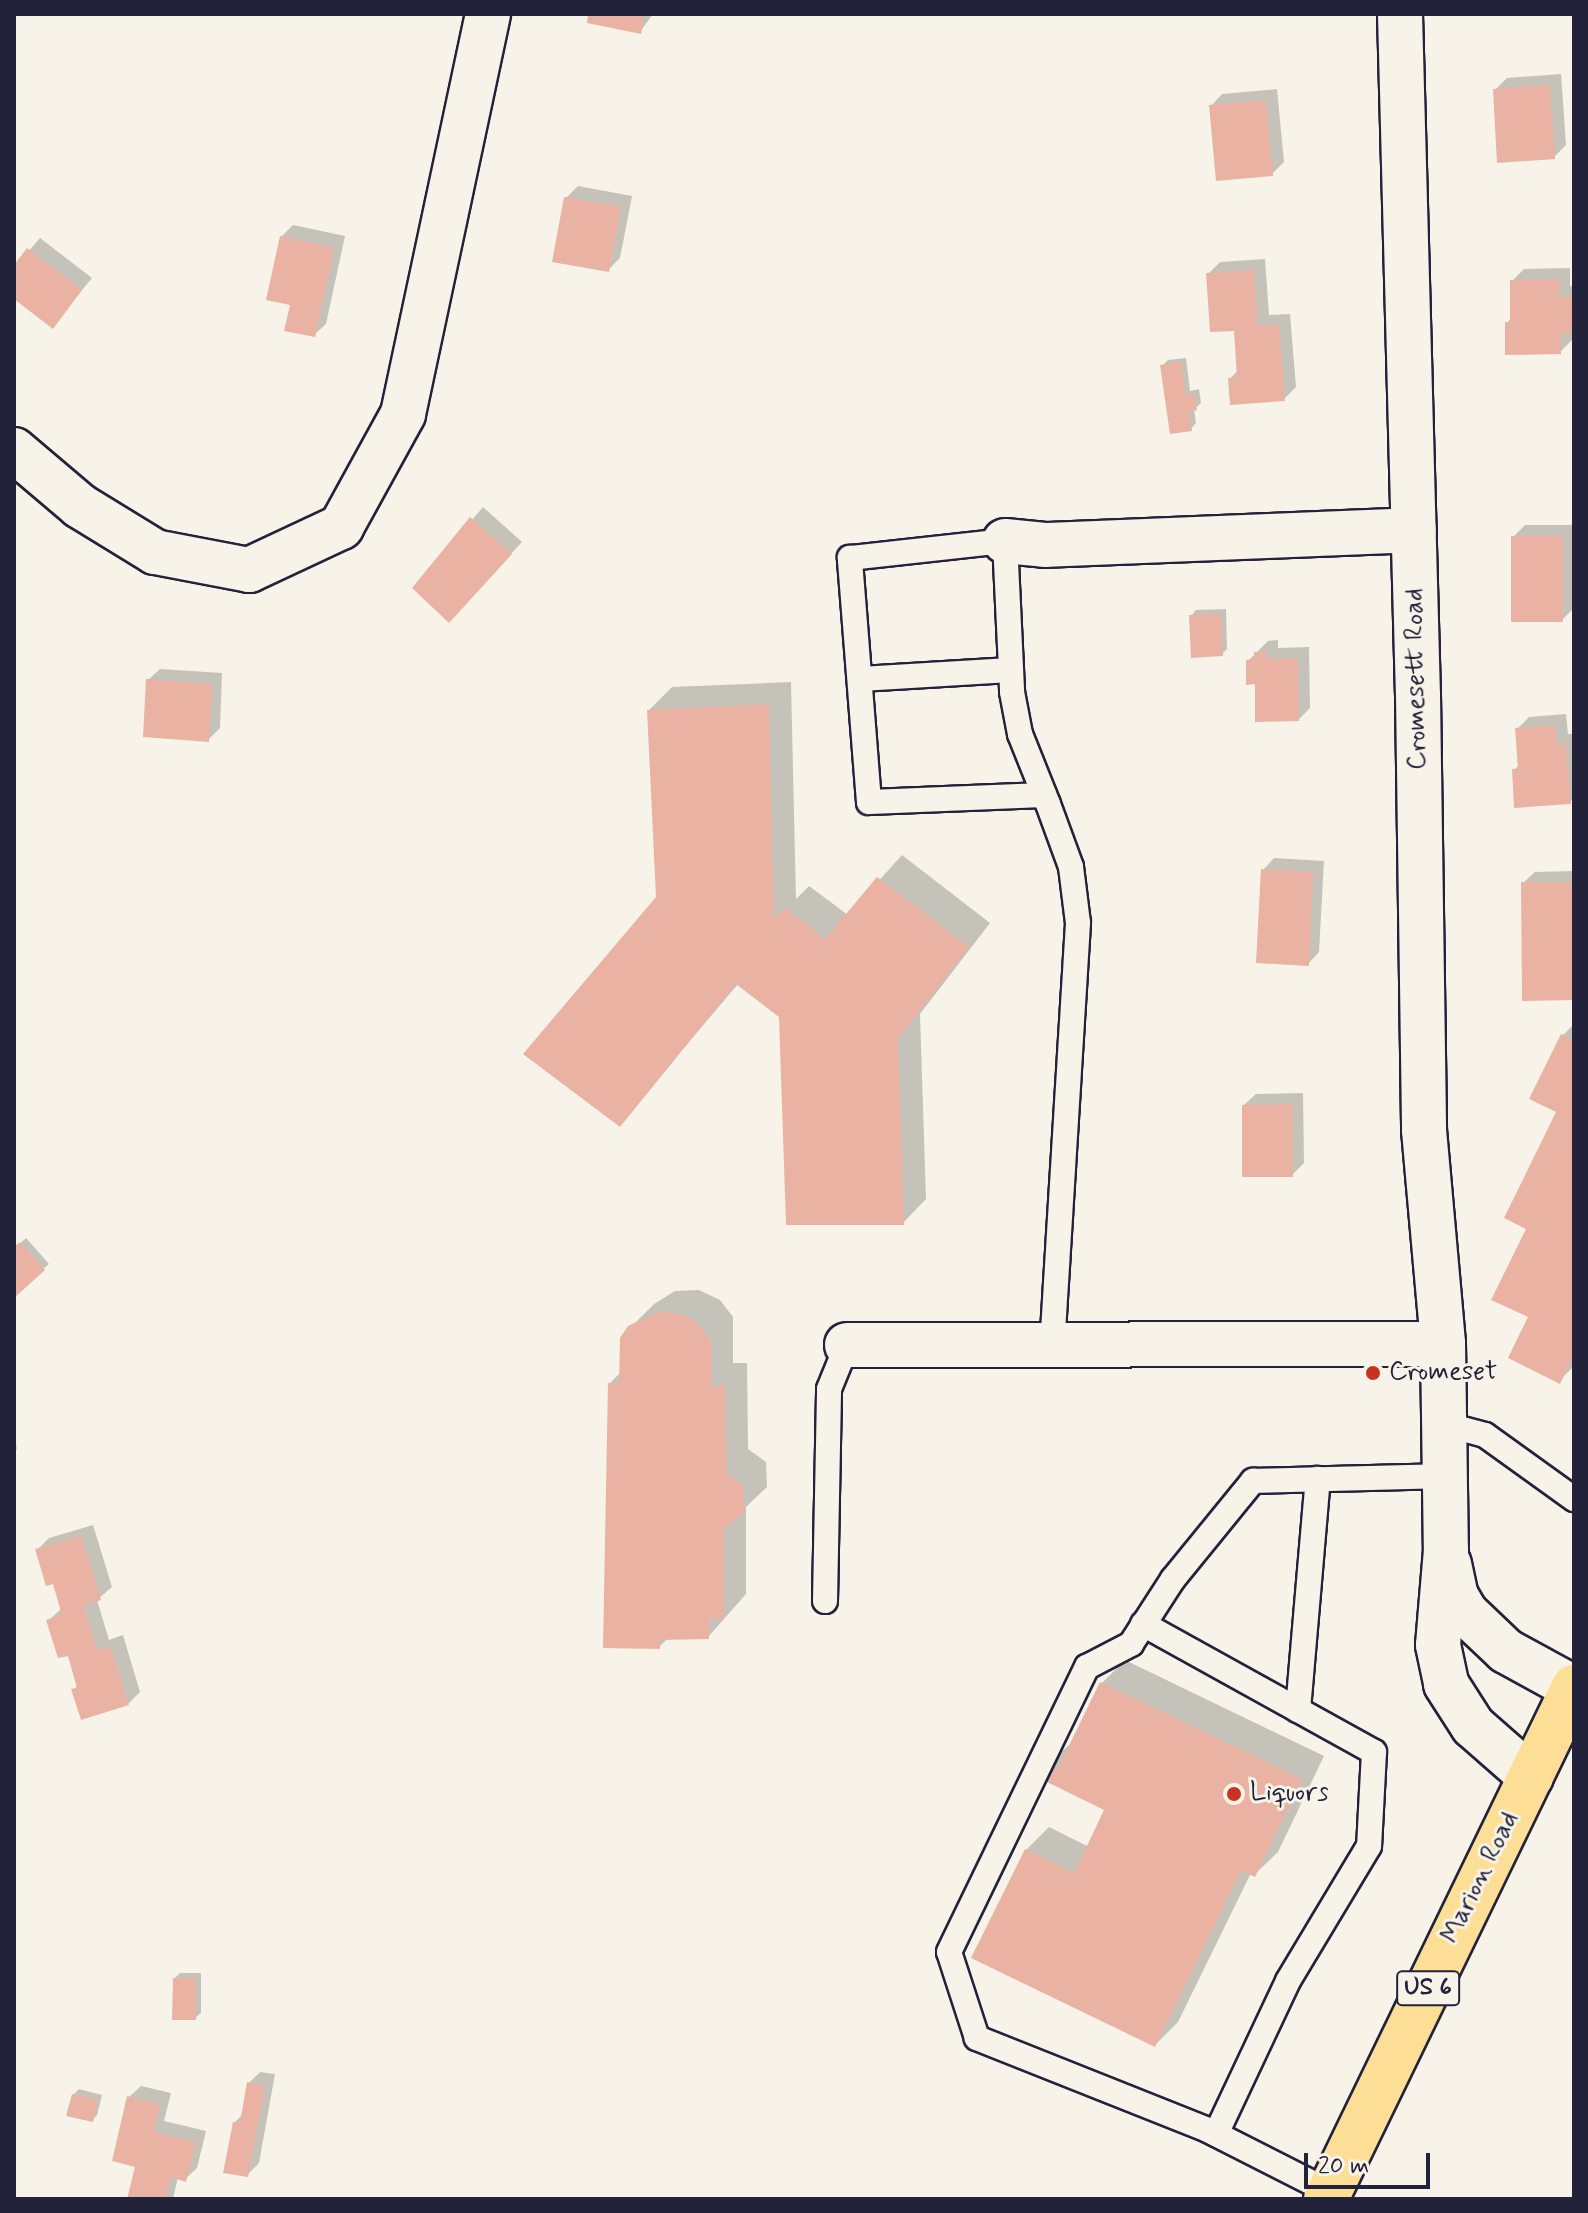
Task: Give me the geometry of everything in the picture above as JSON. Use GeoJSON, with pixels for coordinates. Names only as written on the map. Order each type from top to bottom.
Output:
{"type":"FeatureCollection","features":[{"type":"Feature","properties":{"kind":"main road","name":"Marion Road"},"geometry":{"type":"LineString","coordinates":[[1328,2196],[1574,1687]]}},
{"type":"Feature","properties":{"kind":"street","name":"Cromesett Road"},"geometry":{"type":"LineString","coordinates":[[1400,14],[1414,530],[1424,1130],[1443,1344],[1446,1550]]}},
{"type":"Feature","properties":{"kind":"street"},"geometry":{"type":"LineString","coordinates":[[14,450],[80,506],[155,552],[249,570],[341,527],[403,414],[488,15]]}},
{"type":"Feature","properties":{"kind":"street"},"geometry":{"type":"LineString","coordinates":[[1005,541],[1045,545],[1414,530]]}},
{"type":"Feature","properties":{"kind":"street"},"geometry":{"type":"LineString","coordinates":[[847,1345],[1443,1344]]}},
{"type":"Feature","properties":{"kind":"street"},"geometry":{"type":"LineString","coordinates":[[1446,1550],[1456,1596],[1466,1613],[1506,1651],[1574,1687]]}},
{"type":"Feature","properties":{"kind":"street"},"geometry":{"type":"LineString","coordinates":[[1446,1550],[1438,1645],[1446,1684],[1473,1726],[1531,1777]]}},
{"type":"Feature","properties":{"kind":"lane"},"geometry":{"type":"LineString","coordinates":[[1044,795],[869,802],[850,558],[1005,541],[1011,670],[1020,734],[1044,795],[1071,867],[1078,923],[1052,1345]]}},
{"type":"Feature","properties":{"kind":"lane"},"geometry":{"type":"LineString","coordinates":[[860,679],[1011,670]]}},
{"type":"Feature","properties":{"kind":"lane"},"geometry":{"type":"LineString","coordinates":[[825,1601],[829,1389],[847,1345]]}},
{"type":"Feature","properties":{"kind":"lane"},"geometry":{"type":"LineString","coordinates":[[1444,1424],[1485,1435],[1574,1499]]}},
{"type":"Feature","properties":{"kind":"lane"},"geometry":{"type":"LineString","coordinates":[[1328,2196],[1216,2134],[977,2038],[949,1952],[1087,1667],[1131,1644],[1173,1579],[1253,1481],[1446,1476]]}},
{"type":"Feature","properties":{"kind":"lane"},"geometry":{"type":"LineString","coordinates":[[1298,1710],[1318,1479]]}},
{"type":"Feature","properties":{"kind":"lane"},"geometry":{"type":"LineString","coordinates":[[1143,1624],[1374,1752],[1369,1846],[1288,1981],[1216,2134]]}},
{"type":"Feature","properties":{"kind":"building"},"geometry":{"type":"Polygon","coordinates":[[[588,14],[645,14],[641,34],[587,23],[588,14]]]}},
{"type":"Feature","properties":{"kind":"building"},"geometry":{"type":"Polygon","coordinates":[[[1550,85],[1555,159],[1497,163],[1493,89],[1550,85]]]}},
{"type":"Feature","properties":{"kind":"building"},"geometry":{"type":"Polygon","coordinates":[[[1266,100],[1273,176],[1216,181],[1209,105],[1266,100]]]}},
{"type":"Feature","properties":{"kind":"building"},"geometry":{"type":"Polygon","coordinates":[[[564,197],[621,207],[609,272],[552,262],[564,197]]]}},
{"type":"Feature","properties":{"kind":"building"},"geometry":{"type":"Polygon","coordinates":[[[280,236],[334,248],[315,337],[284,331],[290,305],[266,300],[280,236]]]}},
{"type":"Feature","properties":{"kind":"building"},"geometry":{"type":"Polygon","coordinates":[[[27,248],[82,290],[53,329],[14,299],[14,265],[27,248]]]}},
{"type":"Feature","properties":{"kind":"building"},"geometry":{"type":"Polygon","coordinates":[[[1254,270],[1258,326],[1279,325],[1285,401],[1230,405],[1228,378],[1237,377],[1234,331],[1210,332],[1206,273],[1254,270]]]}},
{"type":"Feature","properties":{"kind":"building"},"geometry":{"type":"Polygon","coordinates":[[[1559,279],[1559,297],[1574,297],[1574,333],[1561,334],[1561,354],[1505,355],[1505,322],[1510,322],[1510,280],[1559,279]]]}},
{"type":"Feature","properties":{"kind":"building"},"geometry":{"type":"Polygon","coordinates":[[[1181,362],[1186,395],[1195,394],[1197,410],[1189,412],[1192,431],[1170,434],[1160,365],[1181,362]]]}},
{"type":"Feature","properties":{"kind":"building"},"geometry":{"type":"Polygon","coordinates":[[[470,517],[512,554],[449,623],[412,588],[470,517]]]}},
{"type":"Feature","properties":{"kind":"building"},"geometry":{"type":"Polygon","coordinates":[[[1511,536],[1563,536],[1563,622],[1511,622],[1511,536]]]}},
{"type":"Feature","properties":{"kind":"building"},"geometry":{"type":"Polygon","coordinates":[[[1221,614],[1223,656],[1191,658],[1189,615],[1221,614]]]}},
{"type":"Feature","properties":{"kind":"building"},"geometry":{"type":"Polygon","coordinates":[[[1267,651],[1267,659],[1298,658],[1299,721],[1255,722],[1255,684],[1246,685],[1246,660],[1254,659],[1254,652],[1267,651]]]}},
{"type":"Feature","properties":{"kind":"building"},"geometry":{"type":"Polygon","coordinates":[[[146,679],[212,684],[209,742],[143,737],[146,679]]]}},
{"type":"Feature","properties":{"kind":"building"},"geometry":{"type":"Polygon","coordinates":[[[769,704],[774,919],[785,908],[825,939],[877,877],[969,947],[898,1039],[904,1225],[786,1225],[779,1017],[736,984],[620,1127],[523,1054],[656,897],[647,710],[769,704]]]}},
{"type":"Feature","properties":{"kind":"building"},"geometry":{"type":"Polygon","coordinates":[[[1555,725],[1557,745],[1566,745],[1571,804],[1514,808],[1512,769],[1518,769],[1515,728],[1555,725]]]}},
{"type":"Feature","properties":{"kind":"building"},"geometry":{"type":"Polygon","coordinates":[[[1261,869],[1313,872],[1309,966],[1256,963],[1261,869]]]}},
{"type":"Feature","properties":{"kind":"building"},"geometry":{"type":"Polygon","coordinates":[[[1521,882],[1574,882],[1574,1000],[1522,1001],[1521,882]]]}},
{"type":"Feature","properties":{"kind":"building"},"geometry":{"type":"Polygon","coordinates":[[[1561,1034],[1574,1041],[1574,1354],[1560,1384],[1508,1358],[1528,1317],[1491,1300],[1526,1229],[1504,1218],[1556,1112],[1529,1099],[1561,1034]]]}},
{"type":"Feature","properties":{"kind":"building"},"geometry":{"type":"Polygon","coordinates":[[[1293,1104],[1293,1177],[1242,1177],[1242,1105],[1293,1104]]]}},
{"type":"Feature","properties":{"kind":"building"},"geometry":{"type":"Polygon","coordinates":[[[20,1242],[45,1270],[14,1298],[14,1247],[20,1242]]]}},
{"type":"Feature","properties":{"kind":"building"},"geometry":{"type":"Polygon","coordinates":[[[660,1311],[685,1315],[697,1323],[711,1340],[711,1386],[725,1386],[726,1472],[743,1486],[744,1512],[724,1529],[724,1619],[709,1619],[709,1639],[660,1640],[660,1649],[603,1648],[608,1383],[619,1383],[620,1338],[628,1326],[660,1311]]]}},
{"type":"Feature","properties":{"kind":"building"},"geometry":{"type":"Polygon","coordinates":[[[81,1536],[101,1600],[84,1605],[97,1650],[111,1646],[129,1705],[81,1720],[71,1689],[77,1688],[68,1656],[58,1658],[46,1620],[62,1615],[53,1584],[46,1586],[35,1549],[81,1536]]]}},
{"type":"Feature","properties":{"kind":"building"},"geometry":{"type":"Polygon","coordinates":[[[1100,1682],[1302,1779],[1255,1877],[1241,1871],[1155,2047],[971,1958],[1025,1849],[1074,1873],[1104,1810],[1039,1778],[1046,1762],[1058,1768],[1100,1682]]]}},
{"type":"Feature","properties":{"kind":"building"},"geometry":{"type":"Polygon","coordinates":[[[173,1978],[196,1978],[196,2020],[172,2020],[173,1978]]]}},
{"type":"Feature","properties":{"kind":"building"},"geometry":{"type":"Polygon","coordinates":[[[247,2082],[265,2086],[248,2177],[223,2173],[233,2122],[240,2123],[247,2082]]]}},
{"type":"Feature","properties":{"kind":"building"},"geometry":{"type":"Polygon","coordinates":[[[72,2094],[98,2100],[93,2122],[66,2116],[72,2094]]]}},
{"type":"Feature","properties":{"kind":"building"},"geometry":{"type":"Polygon","coordinates":[[[127,2096],[160,2105],[154,2132],[196,2142],[186,2182],[171,2177],[165,2199],[127,2199],[135,2167],[112,2161],[127,2096]]]}},
{"type":"Feature","properties":{"kind":"place","name":"Cromeset"},"geometry":{"type":"Point","coordinates":[1373,1373]}},
{"type":"Feature","properties":{"kind":"place","name":"Liquors"},"geometry":{"type":"Point","coordinates":[1234,1794]}}]}
